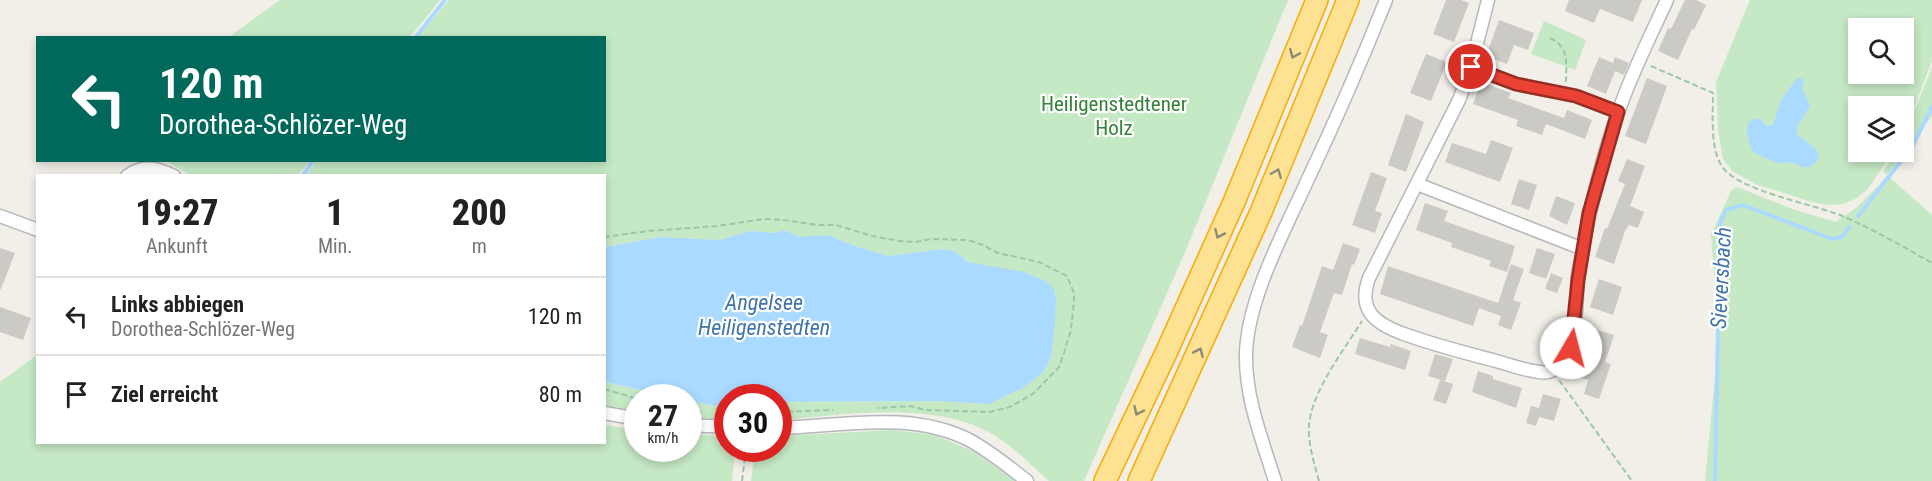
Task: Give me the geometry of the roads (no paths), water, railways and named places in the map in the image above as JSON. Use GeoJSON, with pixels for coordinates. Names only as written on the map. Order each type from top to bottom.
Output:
{"type":"FeatureCollection","features":[{"type":"Feature","properties":{"kind":"highway"},"geometry":{"type":"LineString","coordinates":[[1105,481],[1234,202],[1317,0]]}},
{"type":"Feature","properties":{"kind":"highway"},"geometry":{"type":"LineString","coordinates":[[1139,481],[1261,212],[1348,0]]}},
{"type":"Feature","properties":{"kind":"street"},"geometry":{"type":"LineString","coordinates":[[1275,481],[1257,429],[1250,399],[1246,354],[1249,329],[1270,265],[1386,0]]}},
{"type":"Feature","properties":{"kind":"street"},"geometry":{"type":"LineString","coordinates":[[1488,0],[1460,100],[1368,283],[1366,297],[1370,314],[1382,324],[1413,337],[1540,372],[1552,370],[1563,362],[1571,348],[1582,249],[1592,203],[1618,112],[1665,1]]}},
{"type":"Feature","properties":{"kind":"street"},"geometry":{"type":"LineString","coordinates":[[1471,67],[1516,84],[1566,93],[1618,112]]}},
{"type":"Feature","properties":{"kind":"street"},"geometry":{"type":"LineString","coordinates":[[130,174],[136,169],[156,168],[170,174]]}},
{"type":"Feature","properties":{"kind":"street"},"geometry":{"type":"LineString","coordinates":[[1417,184],[1582,249]]}},
{"type":"Feature","properties":{"kind":"street"},"geometry":{"type":"LineString","coordinates":[[0,216],[36,229]]}},
{"type":"Feature","properties":{"kind":"street"},"geometry":{"type":"LineString","coordinates":[[606,413],[624,417]]}},
{"type":"Feature","properties":{"kind":"street"},"geometry":{"type":"LineString","coordinates":[[792,427],[894,422],[938,427],[968,439],[987,450],[1028,481]]}},
{"type":"Feature","properties":{"kind":"water"},"geometry":{"type":"Polygon","coordinates":[[[1798,77],[1804,80],[1802,88],[1810,106],[1797,127],[1797,134],[1816,149],[1819,156],[1811,167],[1778,163],[1752,152],[1747,133],[1748,123],[1754,119],[1761,119],[1766,125],[1773,125],[1781,100],[1798,77]]]}},
{"type":"Feature","properties":{"kind":"water","name":"Angelsee Heiligenstedten"},"geometry":{"type":"Polygon","coordinates":[[[784,230],[800,237],[828,235],[888,256],[942,249],[954,251],[968,262],[1024,272],[1046,281],[1054,289],[1056,299],[1052,353],[1048,365],[1041,374],[1023,388],[989,404],[932,401],[792,402],[792,384],[714,384],[714,406],[702,403],[702,384],[624,384],[624,386],[606,382],[606,247],[661,237],[719,240],[751,231],[776,233],[784,230]]]}},
{"type":"Feature","properties":{"kind":"waterway"},"geometry":{"type":"LineString","coordinates":[[417,36],[445,0]]}},
{"type":"Feature","properties":{"kind":"waterway","name":"Sieversbach"},"geometry":{"type":"LineString","coordinates":[[1858,216],[1912,147],[1932,107]]}},
{"type":"Feature","properties":{"kind":"waterway"},"geometry":{"type":"LineString","coordinates":[[304,174],[312,162]]}},
{"type":"Feature","properties":{"kind":"waterway","name":"Sieversbach"},"geometry":{"type":"LineString","coordinates":[[1715,481],[1720,223],[1726,210],[1743,205],[1832,239],[1842,237],[1849,227]]}},
{"type":"Feature","properties":{"kind":"park label","name":"Heiligenstedtener Holz"},"geometry":{"type":"Point","coordinates":[1114,116]}}]}
